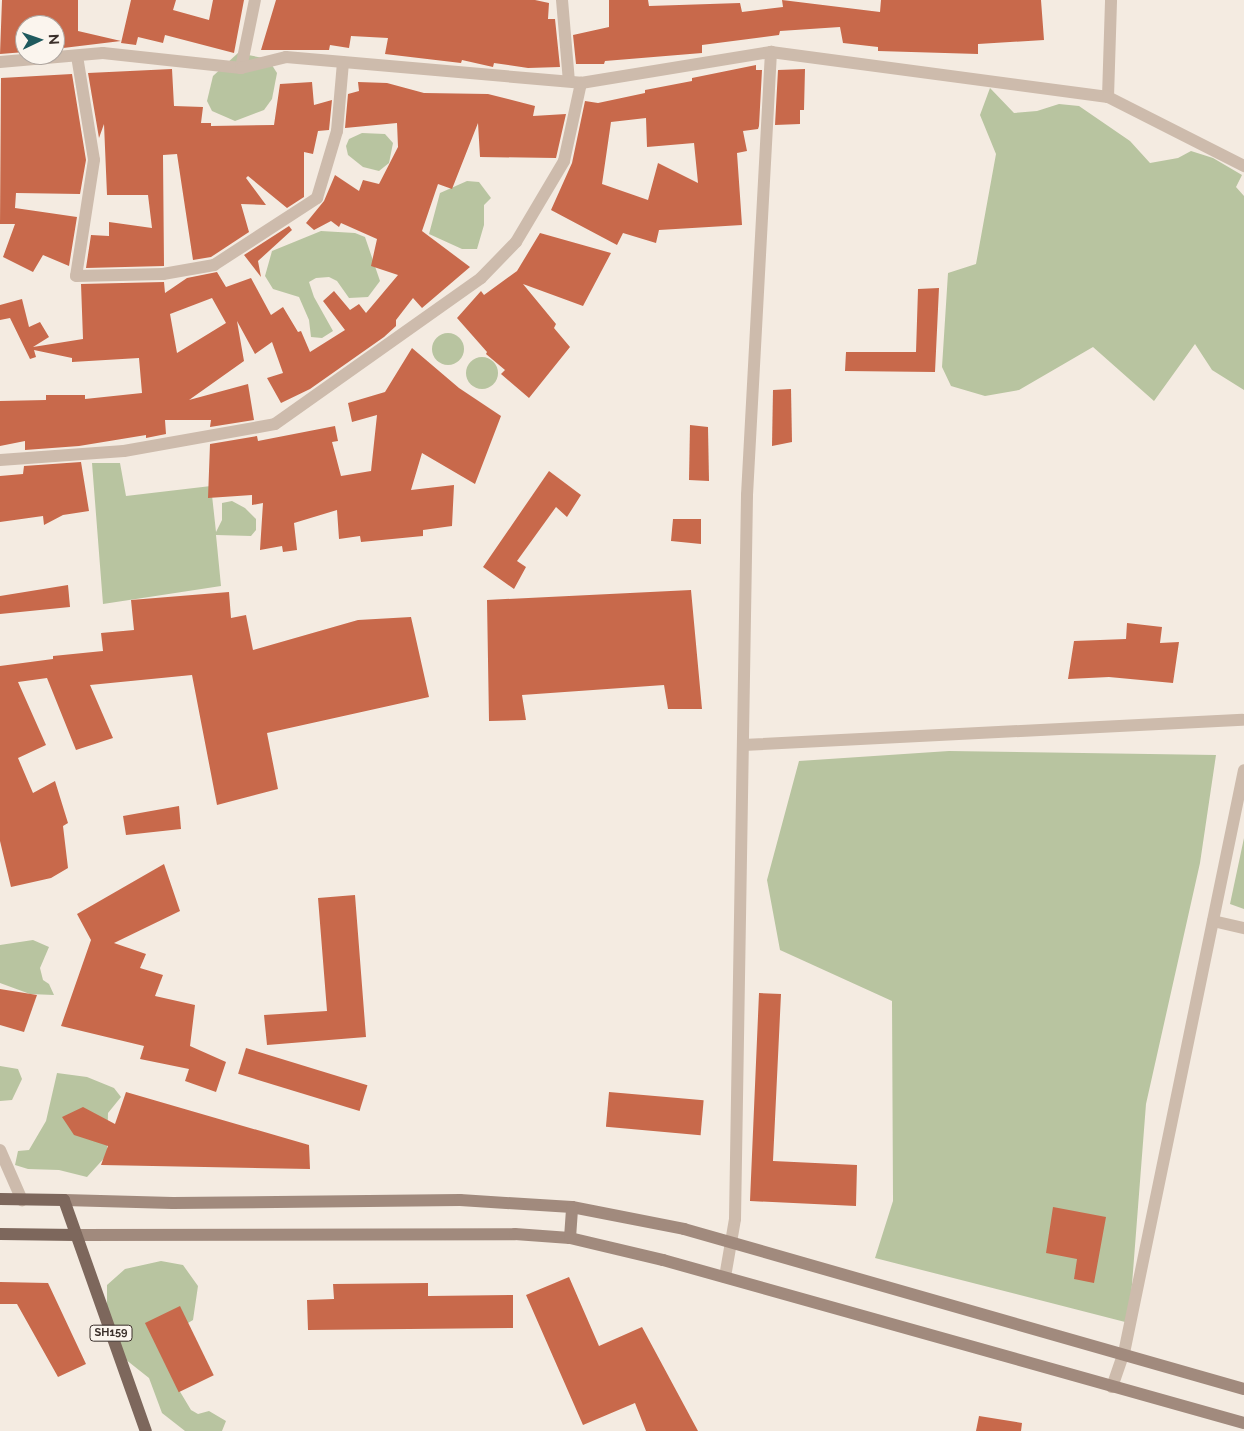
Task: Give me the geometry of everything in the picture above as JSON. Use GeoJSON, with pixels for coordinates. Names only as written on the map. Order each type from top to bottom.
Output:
{"type":"FeatureCollection","features":[{"type":"Feature","properties":{"kind":"main road"},"geometry":{"type":"LineString","coordinates":[[0,1200],[173,1203],[460,1200],[572,1207],[684,1229],[1124,1352],[1244,1389]]}},
{"type":"Feature","properties":{"kind":"main road","name":"SH159"},"geometry":{"type":"LineString","coordinates":[[64,1200],[146,1431]]}},
{"type":"Feature","properties":{"kind":"main road"},"geometry":{"type":"LineString","coordinates":[[570,1238],[572,1207]]}},
{"type":"Feature","properties":{"kind":"main road"},"geometry":{"type":"LineString","coordinates":[[0,1234],[514,1234],[570,1238],[725,1277],[1244,1423]]}},
{"type":"Feature","properties":{"kind":"street"},"geometry":{"type":"LineString","coordinates":[[241,68],[255,0]]}},
{"type":"Feature","properties":{"kind":"street"},"geometry":{"type":"LineString","coordinates":[[0,460],[124,451],[275,424],[481,278],[516,242],[564,161],[575,82],[562,0]]}},
{"type":"Feature","properties":{"kind":"street"},"geometry":{"type":"LineString","coordinates":[[1108,97],[1110,0]]}},
{"type":"Feature","properties":{"kind":"street"},"geometry":{"type":"LineString","coordinates":[[725,1277],[732,1243],[747,495],[771,52]]}},
{"type":"Feature","properties":{"kind":"street"},"geometry":{"type":"LineString","coordinates":[[0,62],[104,53],[241,68],[286,57],[575,82],[771,52],[1108,97],[1244,166]]}},
{"type":"Feature","properties":{"kind":"street"},"geometry":{"type":"LineString","coordinates":[[77,56],[94,160],[76,276],[163,274],[214,265],[317,198],[337,131],[343,62]]}},
{"type":"Feature","properties":{"kind":"street"},"geometry":{"type":"LineString","coordinates":[[743,745],[1242,720]]}},
{"type":"Feature","properties":{"kind":"street"},"geometry":{"type":"LineString","coordinates":[[1112,1387],[1124,1352],[1244,770]]}},
{"type":"Feature","properties":{"kind":"street"},"geometry":{"type":"LineString","coordinates":[[1213,921],[1244,928]]}},
{"type":"Feature","properties":{"kind":"street"},"geometry":{"type":"LineString","coordinates":[[0,1150],[22,1200]]}},
{"type":"Feature","properties":{"kind":"green space"},"geometry":{"type":"Polygon","coordinates":[[[238,53],[268,59],[277,73],[272,99],[264,110],[235,121],[212,111],[207,101],[213,76],[238,53]]]}},
{"type":"Feature","properties":{"kind":"green space"},"geometry":{"type":"Polygon","coordinates":[[[990,88],[1014,113],[1037,111],[1059,104],[1079,106],[1130,141],[1150,163],[1178,158],[1191,151],[1213,158],[1242,175],[1236,187],[1244,196],[1244,390],[1212,370],[1195,344],[1154,401],[1093,347],[1019,390],[985,396],[951,386],[942,367],[948,273],[976,264],[996,154],[980,115],[990,88]]]}},
{"type":"Feature","properties":{"kind":"green space"},"geometry":{"type":"Polygon","coordinates":[[[362,133],[385,134],[393,143],[389,163],[379,171],[363,167],[348,155],[346,146],[349,139],[362,133]]]}},
{"type":"Feature","properties":{"kind":"green space"},"geometry":{"type":"Polygon","coordinates":[[[467,181],[479,182],[491,198],[484,205],[484,225],[477,249],[462,249],[429,234],[440,193],[467,181]]]}},
{"type":"Feature","properties":{"kind":"green space"},"geometry":{"type":"Polygon","coordinates":[[[321,231],[355,233],[365,237],[380,281],[368,297],[349,298],[337,281],[329,277],[316,278],[309,282],[314,297],[333,331],[322,338],[311,337],[309,320],[299,297],[273,289],[265,276],[272,251],[321,231]]]}},
{"type":"Feature","properties":{"kind":"green space"},"geometry":{"type":"Polygon","coordinates":[[[448,333],[454,334],[459,338],[463,343],[463,355],[459,360],[454,364],[448,365],[442,364],[437,360],[433,355],[432,349],[433,343],[437,338],[442,334],[448,333]]]}},
{"type":"Feature","properties":{"kind":"green space"},"geometry":{"type":"Polygon","coordinates":[[[482,357],[488,358],[493,362],[497,367],[497,379],[493,384],[488,388],[482,389],[476,388],[471,384],[467,379],[466,373],[467,367],[471,362],[476,358],[482,357]]]}},
{"type":"Feature","properties":{"kind":"green space"},"geometry":{"type":"Polygon","coordinates":[[[92,463],[120,463],[126,496],[211,486],[216,532],[222,520],[222,503],[232,501],[245,508],[256,519],[256,530],[251,536],[216,535],[221,586],[103,604],[92,463]]]}},
{"type":"Feature","properties":{"kind":"green space"},"geometry":{"type":"Polygon","coordinates":[[[949,751],[1216,755],[1200,863],[1146,1104],[1129,1323],[875,1258],[893,1201],[892,1001],[780,950],[767,880],[799,761],[949,751]]]}},
{"type":"Feature","properties":{"kind":"green space"},"geometry":{"type":"Polygon","coordinates":[[[1244,838],[1244,909],[1230,904],[1244,838]]]}},
{"type":"Feature","properties":{"kind":"green space"},"geometry":{"type":"Polygon","coordinates":[[[33,940],[49,947],[40,968],[43,980],[49,984],[54,995],[30,994],[0,983],[0,945],[33,940]]]}},
{"type":"Feature","properties":{"kind":"green space"},"geometry":{"type":"Polygon","coordinates":[[[0,1066],[18,1069],[22,1079],[12,1100],[0,1101],[0,1066]]]}},
{"type":"Feature","properties":{"kind":"green space"},"geometry":{"type":"Polygon","coordinates":[[[57,1073],[87,1077],[114,1088],[121,1097],[108,1113],[107,1155],[87,1177],[59,1170],[28,1169],[15,1165],[18,1151],[29,1150],[46,1121],[57,1073]]]}},
{"type":"Feature","properties":{"kind":"green space"},"geometry":{"type":"Polygon","coordinates":[[[161,1261],[183,1265],[198,1286],[193,1320],[183,1326],[173,1380],[191,1410],[198,1414],[209,1411],[226,1421],[222,1431],[185,1431],[162,1413],[149,1378],[125,1359],[107,1318],[107,1285],[125,1269],[161,1261]]]}},
{"type":"Feature","properties":{"kind":"building"},"geometry":{"type":"Polygon","coordinates":[[[2,0],[78,0],[78,31],[121,41],[65,48],[65,15],[15,15],[15,53],[0,54],[2,0]]]}},
{"type":"Feature","properties":{"kind":"building"},"geometry":{"type":"Polygon","coordinates":[[[131,0],[176,0],[173,10],[209,20],[213,0],[244,0],[234,53],[165,35],[163,43],[138,37],[136,45],[121,43],[131,0]]]}},
{"type":"Feature","properties":{"kind":"building"},"geometry":{"type":"Polygon","coordinates":[[[276,0],[535,0],[549,3],[548,19],[555,19],[560,67],[528,68],[494,63],[493,67],[462,60],[461,63],[385,54],[388,38],[351,36],[349,48],[330,45],[329,50],[261,50],[276,0]]]}},
{"type":"Feature","properties":{"kind":"building"},"geometry":{"type":"Polygon","coordinates":[[[609,0],[648,0],[649,6],[740,3],[742,12],[783,7],[782,0],[880,12],[881,0],[1041,0],[1044,40],[978,44],[978,54],[878,51],[878,47],[843,43],[840,27],[780,31],[779,35],[702,45],[702,53],[605,61],[604,64],[576,64],[573,35],[609,27],[609,0]]]}},
{"type":"Feature","properties":{"kind":"building"},"geometry":{"type":"Polygon","coordinates":[[[756,65],[756,70],[762,70],[759,126],[758,129],[743,131],[747,151],[737,153],[742,225],[659,230],[656,243],[623,233],[617,245],[551,210],[572,163],[585,101],[598,103],[645,93],[645,90],[692,81],[692,78],[756,65]],[[646,118],[611,122],[602,184],[648,200],[658,163],[698,183],[694,143],[647,147],[646,118]]]}},
{"type":"Feature","properties":{"kind":"building"},"geometry":{"type":"Polygon","coordinates":[[[172,69],[174,106],[203,107],[201,123],[211,123],[211,126],[274,125],[280,84],[312,82],[314,105],[332,100],[329,130],[318,131],[313,154],[304,152],[304,197],[287,208],[248,176],[246,178],[266,205],[241,204],[249,232],[211,257],[193,260],[177,154],[163,155],[164,266],[86,268],[91,235],[109,236],[109,222],[152,228],[148,195],[107,195],[104,124],[99,138],[88,73],[172,69]]]}},
{"type":"Feature","properties":{"kind":"building"},"geometry":{"type":"Polygon","coordinates":[[[805,69],[804,110],[800,110],[800,124],[775,125],[778,70],[805,69]]]}},
{"type":"Feature","properties":{"kind":"building"},"geometry":{"type":"Polygon","coordinates":[[[72,74],[86,160],[80,194],[16,193],[15,208],[77,217],[69,266],[43,255],[33,272],[3,257],[15,224],[0,224],[1,78],[72,74]]]}},
{"type":"Feature","properties":{"kind":"building"},"geometry":{"type":"Polygon","coordinates":[[[358,82],[387,83],[424,93],[488,94],[535,106],[533,116],[566,114],[556,158],[480,157],[478,123],[452,189],[438,184],[422,231],[470,267],[422,308],[413,298],[396,320],[396,326],[384,337],[310,389],[281,403],[267,378],[283,373],[272,342],[255,354],[237,321],[244,361],[189,400],[248,384],[254,420],[210,427],[211,420],[165,420],[166,434],[146,438],[146,435],[79,446],[25,450],[25,441],[0,446],[0,401],[46,400],[46,395],[85,395],[85,399],[142,393],[139,358],[72,362],[72,358],[34,350],[36,357],[30,359],[10,318],[0,320],[0,305],[22,299],[29,327],[40,322],[49,337],[33,347],[83,339],[81,284],[164,282],[165,293],[187,278],[217,272],[226,287],[251,278],[271,315],[283,307],[298,332],[301,331],[310,352],[345,330],[323,301],[334,291],[350,310],[359,304],[366,313],[398,275],[371,266],[377,239],[341,223],[339,227],[331,221],[314,230],[306,223],[324,201],[335,175],[359,191],[363,180],[379,184],[398,147],[397,123],[345,128],[348,94],[359,91],[358,82]],[[212,298],[170,314],[177,353],[226,323],[212,298]]]}},
{"type":"Feature","properties":{"kind":"building"},"geometry":{"type":"Polygon","coordinates":[[[289,226],[292,230],[258,261],[261,277],[244,255],[289,226]]]}},
{"type":"Feature","properties":{"kind":"building"},"geometry":{"type":"Polygon","coordinates":[[[540,233],[611,253],[583,306],[523,284],[556,324],[554,328],[570,347],[529,398],[501,374],[505,370],[486,354],[487,352],[457,318],[481,291],[484,295],[517,271],[540,233]]]}},
{"type":"Feature","properties":{"kind":"building"},"geometry":{"type":"Polygon","coordinates":[[[939,288],[935,372],[845,371],[846,352],[916,352],[918,289],[939,288]]]}},
{"type":"Feature","properties":{"kind":"building"},"geometry":{"type":"Polygon","coordinates":[[[412,348],[459,388],[501,416],[475,484],[422,453],[411,490],[454,485],[452,526],[423,530],[423,536],[361,542],[360,536],[339,539],[337,510],[294,523],[297,550],[283,552],[282,546],[260,550],[263,503],[252,505],[252,495],[208,498],[210,444],[257,436],[258,441],[335,426],[338,441],[332,442],[341,476],[371,471],[377,415],[352,422],[348,403],[385,392],[412,348]]]}},
{"type":"Feature","properties":{"kind":"building"},"geometry":{"type":"Polygon","coordinates":[[[791,389],[792,442],[772,446],[773,390],[791,389]]]}},
{"type":"Feature","properties":{"kind":"building"},"geometry":{"type":"Polygon","coordinates":[[[690,425],[708,427],[709,481],[689,480],[690,425]]]}},
{"type":"Feature","properties":{"kind":"building"},"geometry":{"type":"Polygon","coordinates":[[[81,462],[89,511],[63,515],[44,525],[43,516],[0,522],[0,476],[23,474],[24,466],[81,462]]]}},
{"type":"Feature","properties":{"kind":"building"},"geometry":{"type":"Polygon","coordinates":[[[549,471],[581,495],[567,517],[556,507],[517,561],[526,567],[514,589],[483,567],[549,471]]]}},
{"type":"Feature","properties":{"kind":"building"},"geometry":{"type":"Polygon","coordinates":[[[673,519],[701,519],[701,544],[671,541],[673,519]]]}},
{"type":"Feature","properties":{"kind":"building"},"geometry":{"type":"Polygon","coordinates":[[[68,585],[70,607],[0,614],[0,596],[68,585]]]}},
{"type":"Feature","properties":{"kind":"building"},"geometry":{"type":"Polygon","coordinates":[[[691,590],[702,709],[668,709],[664,685],[522,695],[526,720],[489,721],[487,600],[691,590]]]}},
{"type":"Feature","properties":{"kind":"building"},"geometry":{"type":"Polygon","coordinates":[[[229,592],[231,618],[246,615],[253,650],[358,620],[411,617],[429,697],[267,733],[278,789],[217,805],[192,675],[90,685],[113,738],[76,750],[47,678],[18,682],[46,745],[18,758],[33,793],[55,781],[68,823],[63,826],[68,868],[51,878],[11,887],[0,841],[0,666],[53,659],[53,656],[103,651],[101,633],[134,630],[131,600],[229,592]]]}},
{"type":"Feature","properties":{"kind":"building"},"geometry":{"type":"Polygon","coordinates":[[[1127,623],[1162,627],[1160,643],[1179,642],[1173,683],[1109,677],[1068,679],[1074,641],[1126,639],[1127,623]]]}},
{"type":"Feature","properties":{"kind":"building"},"geometry":{"type":"Polygon","coordinates":[[[179,806],[181,829],[126,835],[123,816],[179,806]]]}},
{"type":"Feature","properties":{"kind":"building"},"geometry":{"type":"Polygon","coordinates":[[[164,864],[180,911],[114,943],[146,954],[140,968],[163,975],[155,996],[195,1005],[190,1046],[226,1062],[216,1092],[185,1081],[189,1069],[140,1059],[144,1046],[61,1026],[91,940],[77,914],[164,864]]]}},
{"type":"Feature","properties":{"kind":"building"},"geometry":{"type":"Polygon","coordinates":[[[355,895],[366,1037],[267,1045],[264,1015],[327,1011],[318,898],[355,895]]]}},
{"type":"Feature","properties":{"kind":"building"},"geometry":{"type":"Polygon","coordinates":[[[0,989],[37,995],[24,1032],[0,1025],[0,989]]]}},
{"type":"Feature","properties":{"kind":"building"},"geometry":{"type":"Polygon","coordinates":[[[759,993],[781,994],[773,1161],[857,1165],[856,1206],[750,1201],[759,993]]]}},
{"type":"Feature","properties":{"kind":"building"},"geometry":{"type":"Polygon","coordinates":[[[246,1048],[367,1085],[360,1111],[238,1074],[246,1048]]]}},
{"type":"Feature","properties":{"kind":"building"},"geometry":{"type":"Polygon","coordinates":[[[126,1092],[309,1145],[310,1169],[101,1165],[108,1146],[74,1135],[62,1117],[83,1107],[115,1124],[126,1092]]]}},
{"type":"Feature","properties":{"kind":"building"},"geometry":{"type":"Polygon","coordinates":[[[609,1092],[704,1100],[701,1135],[606,1127],[609,1092]]]}},
{"type":"Feature","properties":{"kind":"building"},"geometry":{"type":"Polygon","coordinates":[[[1053,1207],[1106,1217],[1094,1283],[1074,1279],[1077,1259],[1046,1253],[1053,1207]]]}},
{"type":"Feature","properties":{"kind":"building"},"geometry":{"type":"Polygon","coordinates":[[[569,1277],[599,1346],[642,1327],[698,1431],[646,1431],[635,1403],[583,1425],[526,1295],[569,1277]]]}},
{"type":"Feature","properties":{"kind":"building"},"geometry":{"type":"Polygon","coordinates":[[[0,1282],[48,1283],[86,1364],[58,1377],[17,1304],[0,1304],[0,1282]]]}},
{"type":"Feature","properties":{"kind":"building"},"geometry":{"type":"Polygon","coordinates":[[[428,1283],[428,1296],[513,1295],[513,1328],[308,1330],[307,1300],[334,1299],[333,1284],[428,1283]]]}},
{"type":"Feature","properties":{"kind":"building"},"geometry":{"type":"Polygon","coordinates":[[[180,1306],[214,1375],[179,1392],[145,1323],[180,1306]]]}},
{"type":"Feature","properties":{"kind":"building"},"geometry":{"type":"Polygon","coordinates":[[[979,1416],[1022,1423],[1021,1431],[976,1431],[979,1416]]]}}]}
